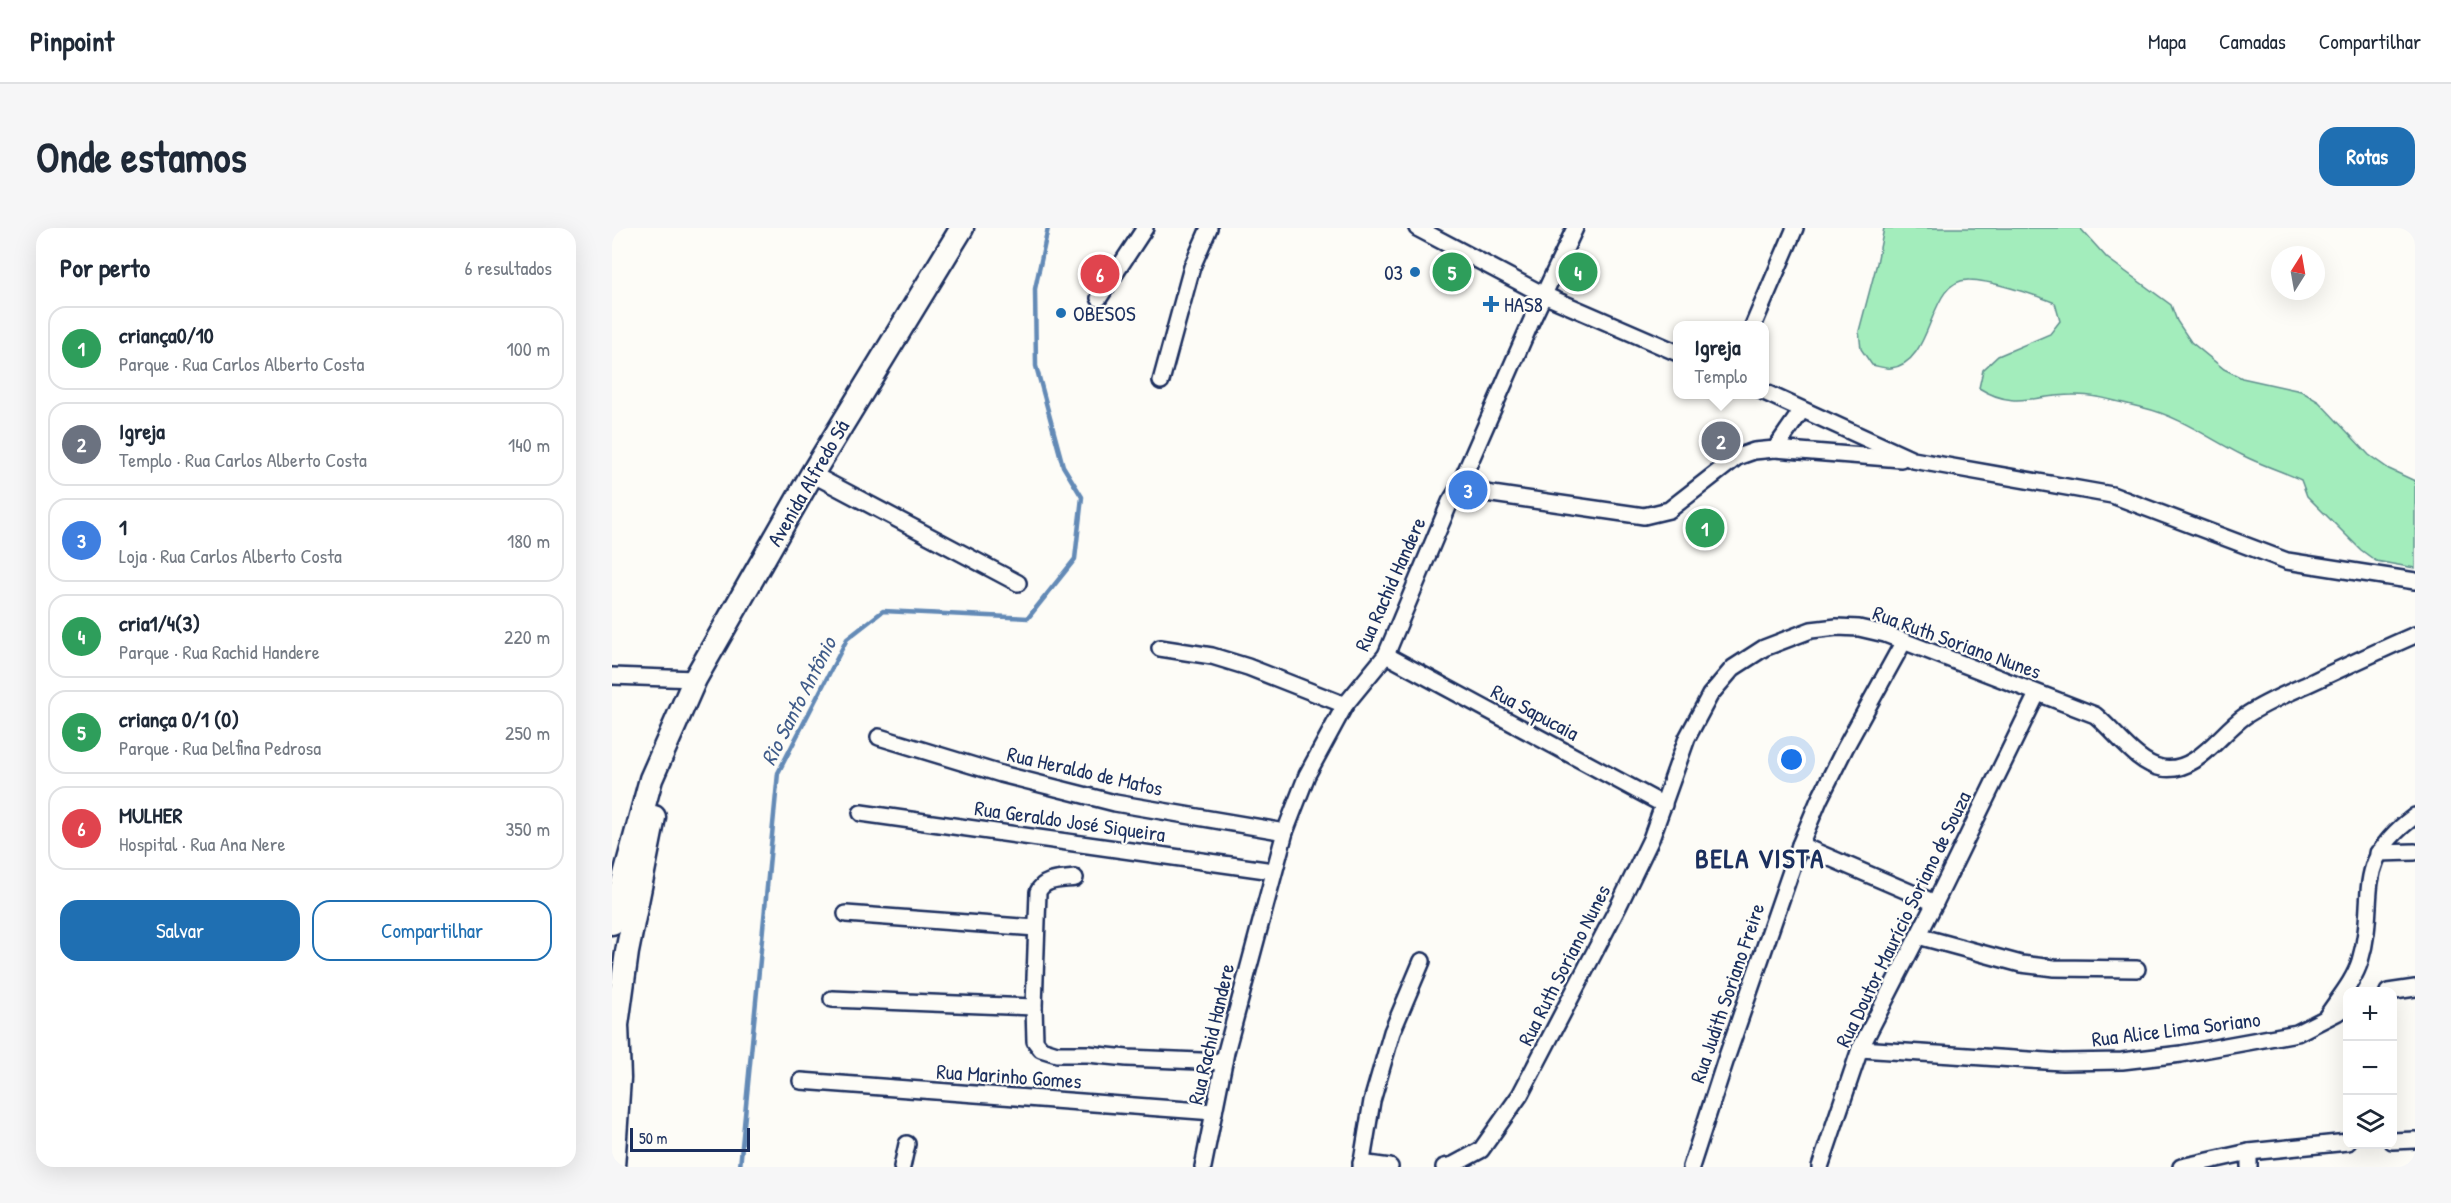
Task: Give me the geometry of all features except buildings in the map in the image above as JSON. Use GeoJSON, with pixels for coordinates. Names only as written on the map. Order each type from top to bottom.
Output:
{"type":"FeatureCollection","features":[{"type":"Feature","properties":{"kind":"highway","name":"Avenida Alfredo Sá"},"geometry":{"type":"LineString","coordinates":[[612,924],[617,884],[651,780],[695,678],[812,474],[962,228]]}},
{"type":"Feature","properties":{"kind":"highway","name":"Avenida Alfredo Sá"},"geometry":{"type":"LineString","coordinates":[[613,1167],[619,1078],[617,1025],[627,952],[667,745]]}},
{"type":"Feature","properties":{"kind":"highway"},"geometry":{"type":"LineString","coordinates":[[612,924],[627,952]]}},
{"type":"Feature","properties":{"kind":"street"},"geometry":{"type":"LineString","coordinates":[[1099,297],[1145,228]]}},
{"type":"Feature","properties":{"kind":"street"},"geometry":{"type":"LineString","coordinates":[[1161,381],[1192,267],[1209,228]]}},
{"type":"Feature","properties":{"kind":"street"},"geometry":{"type":"LineString","coordinates":[[1417,228],[1544,295],[1673,351]]}},
{"type":"Feature","properties":{"kind":"street","name":"Rua Rachid Handere"},"geometry":{"type":"LineString","coordinates":[[1203,1167],[1225,1057],[1273,871],[1307,775],[1345,705],[1386,655],[1450,501],[1458,489],[1575,228]]}},
{"type":"Feature","properties":{"kind":"street"},"geometry":{"type":"LineString","coordinates":[[1755,321],[1795,228]]}},
{"type":"Feature","properties":{"kind":"street"},"geometry":{"type":"LineString","coordinates":[[1769,394],[1913,460]]}},
{"type":"Feature","properties":{"kind":"street"},"geometry":{"type":"LineString","coordinates":[[1775,449],[1802,410]]}},
{"type":"Feature","properties":{"kind":"street"},"geometry":{"type":"LineString","coordinates":[[1458,489],[1644,516],[1669,510],[1737,457],[1754,451],[1775,449],[1913,460],[2112,495],[2287,561],[2415,581]]}},
{"type":"Feature","properties":{"kind":"street"},"geometry":{"type":"LineString","coordinates":[[812,474],[1018,583]]}},
{"type":"Feature","properties":{"kind":"street","name":"Rua Ruth Soriano Nunes"},"geometry":{"type":"LineString","coordinates":[[1444,1167],[1453,1166],[1481,1150],[1520,1095],[1651,839],[1687,738],[1710,695],[1733,668],[1764,648],[1811,630],[1837,627],[1859,628],[1885,634],[2095,715],[2138,756],[2150,765],[2165,769],[2184,767],[2199,757],[2245,716],[2280,697],[2415,635]]}},
{"type":"Feature","properties":{"kind":"street","name":"Rua Judith Soriano Freire"},"geometry":{"type":"LineString","coordinates":[[1691,1167],[1800,845],[1845,748],[1904,641]]}},
{"type":"Feature","properties":{"kind":"street"},"geometry":{"type":"LineString","coordinates":[[1160,648],[1221,658],[1345,705]]}},
{"type":"Feature","properties":{"kind":"street","name":"Rua Sapucaia"},"geometry":{"type":"LineString","coordinates":[[1386,655],[1664,805]]}},
{"type":"Feature","properties":{"kind":"street"},"geometry":{"type":"LineString","coordinates":[[612,676],[695,678]]}},
{"type":"Feature","properties":{"kind":"street","name":"Rua Doutor Maurício Soriano de Souza"},"geometry":{"type":"LineString","coordinates":[[1820,1167],[1860,1049],[1935,903],[2037,694]]}},
{"type":"Feature","properties":{"kind":"street","name":"Rua Heraldo de Matos"},"geometry":{"type":"LineString","coordinates":[[879,737],[1001,774],[1115,802],[1285,832]]}},
{"type":"Feature","properties":{"kind":"street","name":"Rua Geraldo José Siqueira"},"geometry":{"type":"LineString","coordinates":[[861,813],[1273,871]]}},
{"type":"Feature","properties":{"kind":"street"},"geometry":{"type":"LineString","coordinates":[[2323,1021],[2359,964],[2365,942],[2370,875],[2378,853],[2415,816]]}},
{"type":"Feature","properties":{"kind":"street"},"geometry":{"type":"LineString","coordinates":[[1800,845],[1935,903]]}},
{"type":"Feature","properties":{"kind":"street"},"geometry":{"type":"LineString","coordinates":[[2378,853],[2415,852]]}},
{"type":"Feature","properties":{"kind":"street"},"geometry":{"type":"LineString","coordinates":[[1075,878],[1048,881],[1041,885],[1038,892],[1034,1007],[1035,1041],[1041,1049],[1058,1054],[1127,1058],[1225,1057]]}},
{"type":"Feature","properties":{"kind":"street"},"geometry":{"type":"LineString","coordinates":[[846,914],[1036,928]]}},
{"type":"Feature","properties":{"kind":"street"},"geometry":{"type":"LineString","coordinates":[[1918,936],[2022,964],[2054,968],[2137,969]]}},
{"type":"Feature","properties":{"kind":"street"},"geometry":{"type":"LineString","coordinates":[[1390,1167],[1361,1165],[1372,1101],[1392,1032],[1422,961]]}},
{"type":"Feature","properties":{"kind":"street"},"geometry":{"type":"LineString","coordinates":[[2397,991],[2415,988]]}},
{"type":"Feature","properties":{"kind":"street"},"geometry":{"type":"LineString","coordinates":[[832,999],[1034,1007]]}},
{"type":"Feature","properties":{"kind":"street","name":"Rua Alice Lima Soriano"},"geometry":{"type":"LineString","coordinates":[[1860,1049],[2062,1062],[2122,1061],[2296,1033],[2343,1010]]}},
{"type":"Feature","properties":{"kind":"street","name":"Rua Marinho Gomes"},"geometry":{"type":"LineString","coordinates":[[801,1081],[1214,1112]]}},
{"type":"Feature","properties":{"kind":"street"},"geometry":{"type":"LineString","coordinates":[[2397,1141],[2415,1140]]}},
{"type":"Feature","properties":{"kind":"street"},"geometry":{"type":"LineString","coordinates":[[2181,1167],[2249,1159],[2343,1143]]}},
{"type":"Feature","properties":{"kind":"street"},"geometry":{"type":"LineString","coordinates":[[902,1167],[907,1144]]}},
{"type":"Feature","properties":{"kind":"green space"},"geometry":{"type":"Polygon","coordinates":[[[1884,228],[2080,228],[2107,258],[2171,305],[2177,321],[2191,342],[2224,369],[2242,378],[2301,391],[2319,402],[2369,455],[2389,469],[2415,481],[2415,568],[2376,561],[2361,550],[2307,496],[2301,480],[2249,459],[2170,416],[2090,396],[2014,400],[1992,395],[1979,388],[1983,370],[1998,356],[2050,334],[2060,321],[2055,303],[2047,300],[1988,282],[1969,280],[1955,283],[1945,292],[1916,352],[1906,362],[1891,368],[1872,365],[1861,349],[1859,331],[1884,228]]]}},
{"type":"Feature","properties":{"kind":"waterway","name":"Rio Santo Antônio"},"geometry":{"type":"LineString","coordinates":[[740,1167],[778,773],[847,639],[883,611],[1028,618],[1075,559],[1082,497],[1063,466],[1036,366],[1035,289],[1048,228]]}},
{"type":"Feature","properties":{"kind":"place","name":"03"},"geometry":{"type":"Point","coordinates":[1415,272]}},
{"type":"Feature","properties":{"kind":"place","name":"criança 0/1 (0)"},"geometry":{"type":"Point","coordinates":[1452,272]}},
{"type":"Feature","properties":{"kind":"place","name":"cria1/4(3)"},"geometry":{"type":"Point","coordinates":[1578,272]}},
{"type":"Feature","properties":{"kind":"place","name":"MULHER"},"geometry":{"type":"Point","coordinates":[1100,274]}},
{"type":"Feature","properties":{"kind":"place","name":"HAS8"},"geometry":{"type":"Point","coordinates":[1491,304]}},
{"type":"Feature","properties":{"kind":"place","name":"OBESOS"},"geometry":{"type":"Point","coordinates":[1061,313]}},
{"type":"Feature","properties":{"kind":"place","name":"Igreja"},"geometry":{"type":"Point","coordinates":[1721,441]}},
{"type":"Feature","properties":{"kind":"place","name":"1"},"geometry":{"type":"Point","coordinates":[1468,490]}},
{"type":"Feature","properties":{"kind":"place","name":"criança0/10"},"geometry":{"type":"Point","coordinates":[1705,528]}},
{"type":"Feature","properties":{"kind":"district","name":"BELA VISTA"},"geometry":{"type":"Point","coordinates":[1760,858]}}]}
